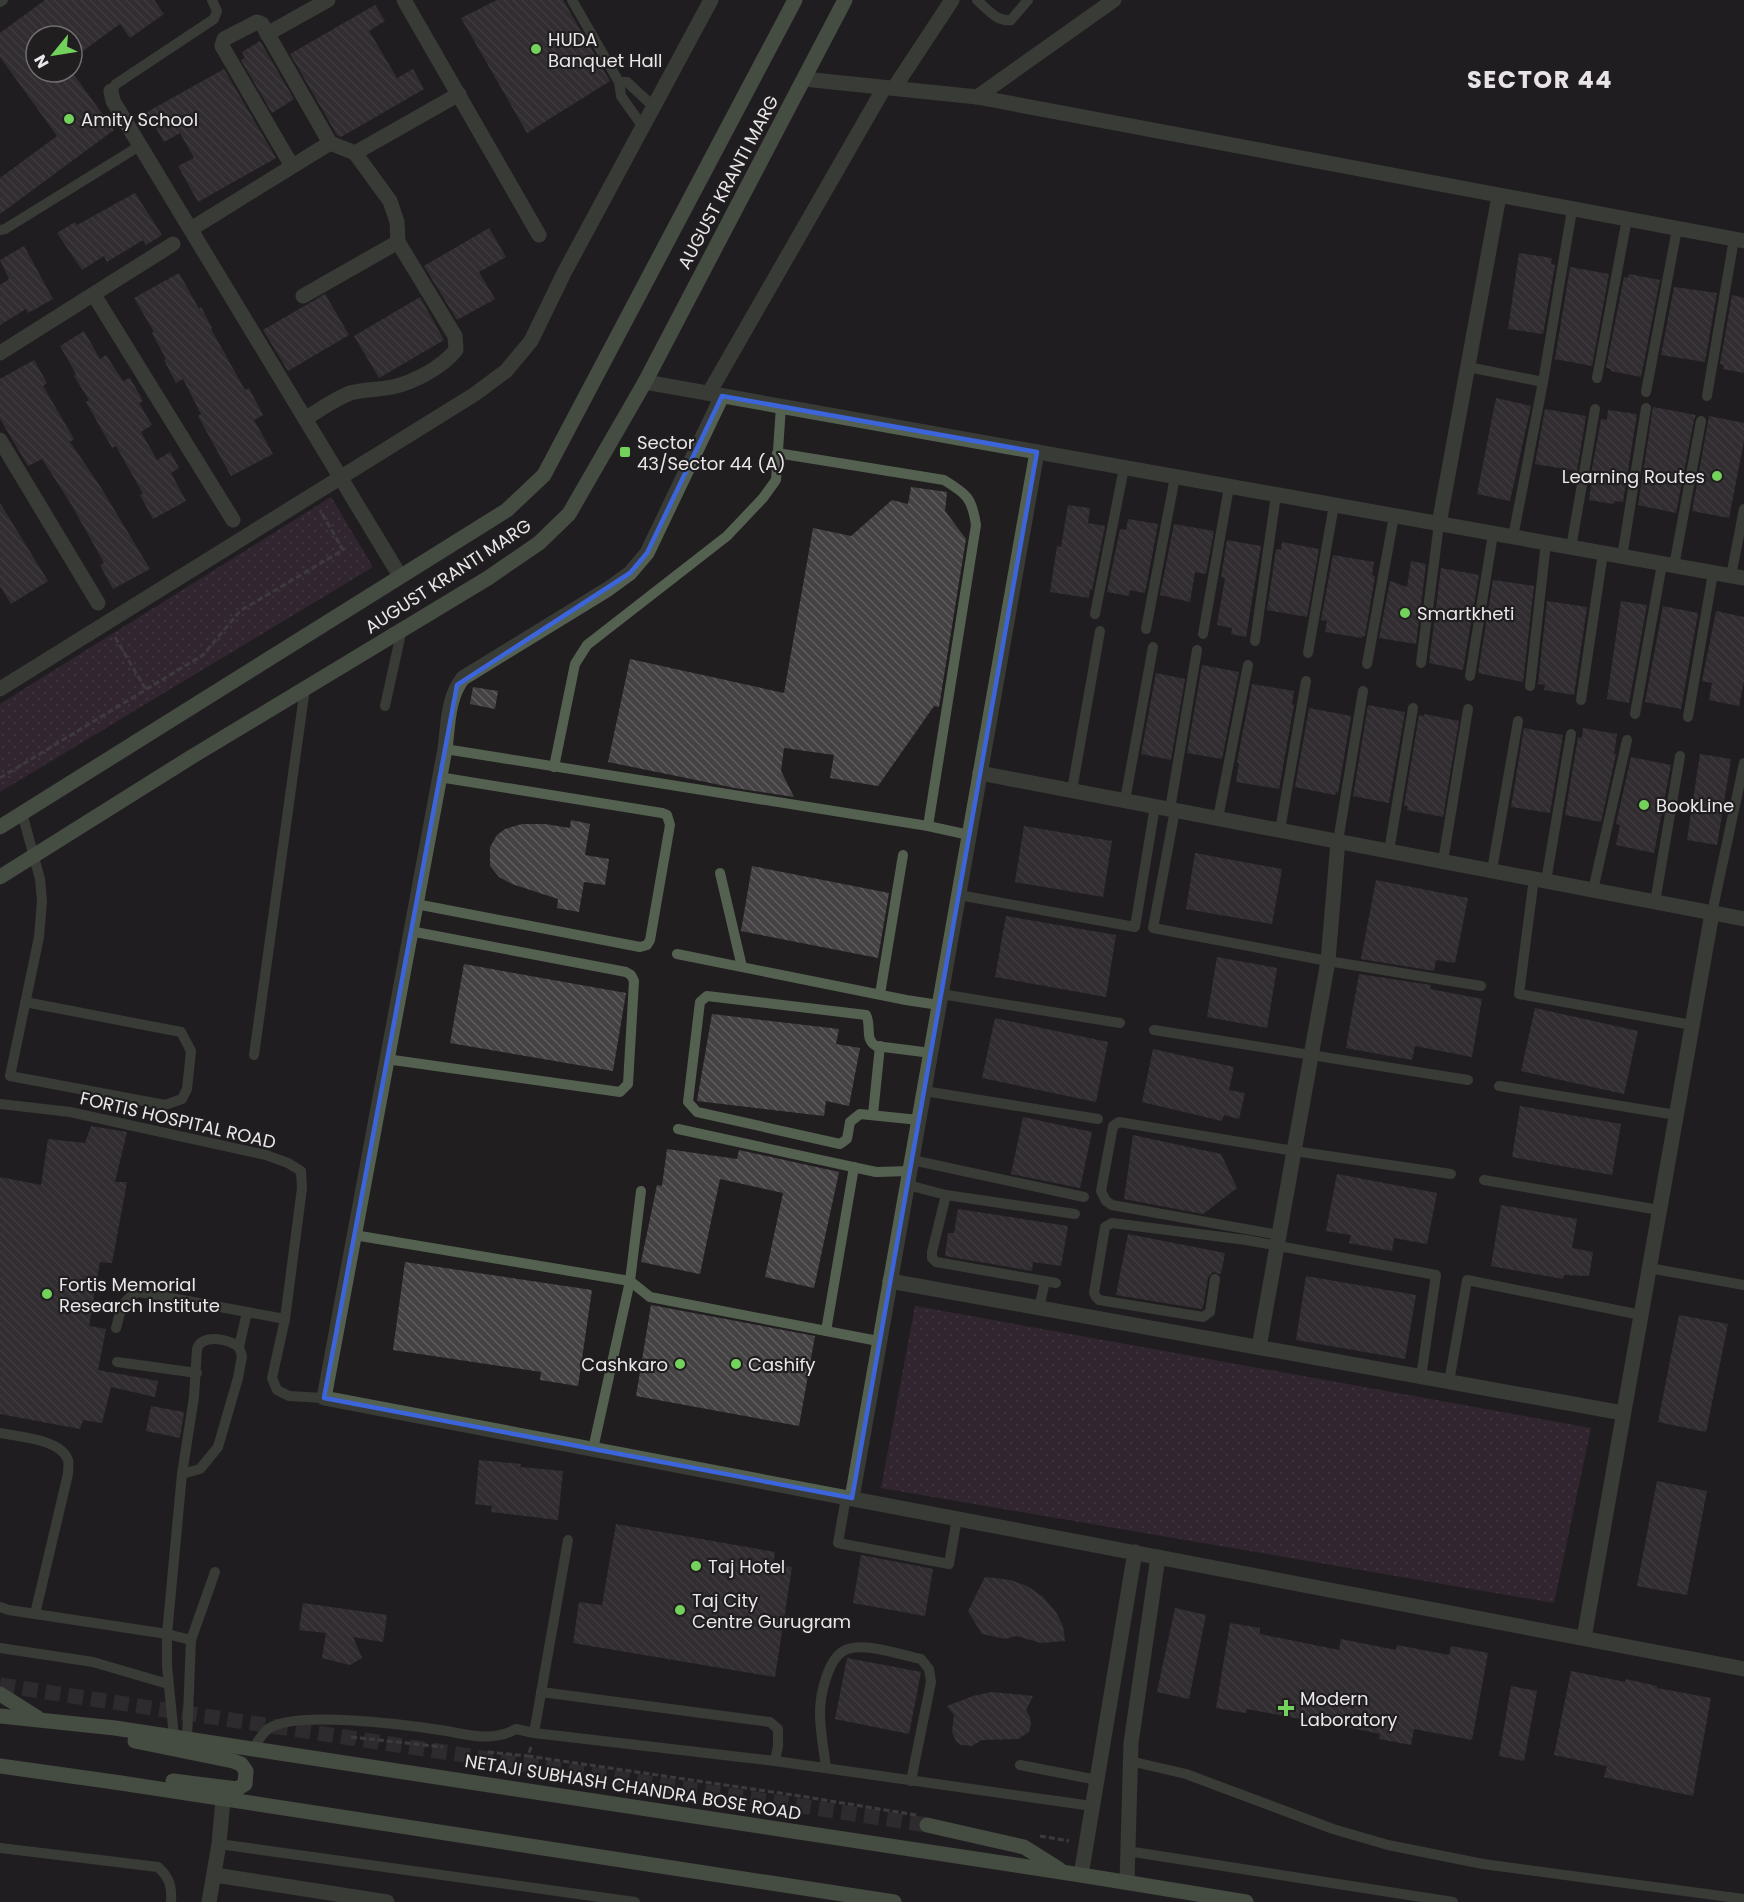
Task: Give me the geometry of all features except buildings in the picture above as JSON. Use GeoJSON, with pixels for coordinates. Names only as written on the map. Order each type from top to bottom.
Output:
{"type":"FeatureCollection","features":[{"type":"Feature","properties":{"kind":"main road","name":"AUGUST KRANTI MARG"},"geometry":{"type":"LineString","coordinates":[[0,827],[507,510],[544,475],[795,0]]}},
{"type":"Feature","properties":{"kind":"main road","name":"AUGUST KRANTI MARG"},"geometry":{"type":"LineString","coordinates":[[0,877],[305,688],[488,578],[539,543],[569,514],[645,382],[845,0]]}},
{"type":"Feature","properties":{"kind":"main road"},"geometry":{"type":"LineString","coordinates":[[0,1694],[41,1720]]}},
{"type":"Feature","properties":{"kind":"main road"},"geometry":{"type":"LineString","coordinates":[[0,1710],[7,1717]]}},
{"type":"Feature","properties":{"kind":"main road","name":"NETAJI SUBHASH CHANDRA BOSE ROAD"},"geometry":{"type":"LineString","coordinates":[[7,1717],[115,1728],[1064,1872],[1245,1902]]}},
{"type":"Feature","properties":{"kind":"main road"},"geometry":{"type":"LineString","coordinates":[[115,1728],[135,1741],[238,1763],[246,1771],[245,1784],[241,1788],[231,1789],[142,1777],[121,1783]]}},
{"type":"Feature","properties":{"kind":"main road"},"geometry":{"type":"LineString","coordinates":[[0,1766],[894,1902]]}},
{"type":"Feature","properties":{"kind":"main road"},"geometry":{"type":"LineString","coordinates":[[922,1820],[1024,1846],[1064,1872]]}},
{"type":"Feature","properties":{"kind":"street"},"geometry":{"type":"LineString","coordinates":[[267,34],[328,0]]}},
{"type":"Feature","properties":{"kind":"street"},"geometry":{"type":"LineString","coordinates":[[404,0],[539,235]]}},
{"type":"Feature","properties":{"kind":"street"},"geometry":{"type":"LineString","coordinates":[[0,689],[475,394],[506,371],[531,341],[564,273],[711,0]]}},
{"type":"Feature","properties":{"kind":"street"},"geometry":{"type":"LineString","coordinates":[[952,0],[889,88],[715,395],[647,553],[630,573],[608,589],[463,678],[457,685],[453,696],[324,1398],[1744,1669]]}},
{"type":"Feature","properties":{"kind":"street"},"geometry":{"type":"LineString","coordinates":[[977,97],[1114,0]]}},
{"type":"Feature","properties":{"kind":"street"},"geometry":{"type":"LineString","coordinates":[[292,166],[222,46],[224,39],[257,22],[262,24],[330,143],[355,153],[390,201],[397,222],[398,242],[455,336],[456,350],[448,359],[410,382],[391,388],[368,389],[348,394],[305,419]]}},
{"type":"Feature","properties":{"kind":"street"},"geometry":{"type":"LineString","coordinates":[[804,79],[977,97],[1739,240]]}},
{"type":"Feature","properties":{"kind":"street"},"geometry":{"type":"LineString","coordinates":[[111,91],[113,101],[400,576]]}},
{"type":"Feature","properties":{"kind":"street"},"geometry":{"type":"LineString","coordinates":[[355,153],[459,94]]}},
{"type":"Feature","properties":{"kind":"street"},"geometry":{"type":"LineString","coordinates":[[191,229],[330,143]]}},
{"type":"Feature","properties":{"kind":"street"},"geometry":{"type":"LineString","coordinates":[[1439,524],[1499,196]]}},
{"type":"Feature","properties":{"kind":"street"},"geometry":{"type":"LineString","coordinates":[[303,296],[398,242]]}},
{"type":"Feature","properties":{"kind":"street"},"geometry":{"type":"LineString","coordinates":[[0,353],[173,244]]}},
{"type":"Feature","properties":{"kind":"street"},"geometry":{"type":"LineString","coordinates":[[94,295],[233,520]]}},
{"type":"Feature","properties":{"kind":"street"},"geometry":{"type":"LineString","coordinates":[[645,382],[1737,577]]}},
{"type":"Feature","properties":{"kind":"street"},"geometry":{"type":"LineString","coordinates":[[0,440],[98,603]]}},
{"type":"Feature","properties":{"kind":"street"},"geometry":{"type":"LineString","coordinates":[[849,1498],[910,1172],[1037,452]]}},
{"type":"Feature","properties":{"kind":"street"},"geometry":{"type":"LineString","coordinates":[[980,773],[1744,919]]}},
{"type":"Feature","properties":{"kind":"street"},"geometry":{"type":"LineString","coordinates":[[1259,1347],[1328,961],[1338,841]]}},
{"type":"Feature","properties":{"kind":"street"},"geometry":{"type":"LineString","coordinates":[[1584,1638],[1712,913]]}},
{"type":"Feature","properties":{"kind":"street"},"geometry":{"type":"LineString","coordinates":[[890,1281],[1623,1413]]}},
{"type":"Feature","properties":{"kind":"street"},"geometry":{"type":"LineString","coordinates":[[1081,1875],[1135,1552]]}},
{"type":"Feature","properties":{"kind":"street"},"geometry":{"type":"LineString","coordinates":[[1127,1882],[1131,1743],[1158,1557]]}},
{"type":"Feature","properties":{"kind":"street"},"geometry":{"type":"LineString","coordinates":[[209,1902],[215,1875],[223,1799]]}},
{"type":"Feature","properties":{"kind":"street"},"geometry":{"type":"LineString","coordinates":[[215,1875],[387,1902]]}},
{"type":"Feature","properties":{"kind":"lane"},"geometry":{"type":"LineString","coordinates":[[111,91],[116,84],[214,19],[217,11],[212,0]]}},
{"type":"Feature","properties":{"kind":"lane"},"geometry":{"type":"LineString","coordinates":[[573,0],[619,82],[621,96],[643,127]]}},
{"type":"Feature","properties":{"kind":"lane"},"geometry":{"type":"LineString","coordinates":[[977,0],[993,15],[1005,21],[1011,20],[1028,0]]}},
{"type":"Feature","properties":{"kind":"lane"},"geometry":{"type":"LineString","coordinates":[[619,82],[627,82],[654,107]]}},
{"type":"Feature","properties":{"kind":"lane"},"geometry":{"type":"LineString","coordinates":[[0,230],[141,145]]}},
{"type":"Feature","properties":{"kind":"lane"},"geometry":{"type":"LineString","coordinates":[[1513,537],[1543,381],[1572,210]]}},
{"type":"Feature","properties":{"kind":"lane"},"geometry":{"type":"LineString","coordinates":[[1597,378],[1627,219]]}},
{"type":"Feature","properties":{"kind":"lane"},"geometry":{"type":"LineString","coordinates":[[1646,392],[1677,229]]}},
{"type":"Feature","properties":{"kind":"lane"},"geometry":{"type":"LineString","coordinates":[[1707,396],[1739,240]]}},
{"type":"Feature","properties":{"kind":"lane"},"geometry":{"type":"LineString","coordinates":[[1468,368],[1543,381]]}},
{"type":"Feature","properties":{"kind":"lane"},"geometry":{"type":"LineString","coordinates":[[554,767],[575,663],[587,645],[727,536],[763,498],[776,480],[781,406]]}},
{"type":"Feature","properties":{"kind":"lane"},"geometry":{"type":"LineString","coordinates":[[1622,557],[1646,408]]}},
{"type":"Feature","properties":{"kind":"lane"},"geometry":{"type":"LineString","coordinates":[[1571,548],[1595,409]]}},
{"type":"Feature","properties":{"kind":"lane"},"geometry":{"type":"LineString","coordinates":[[1635,714],[1701,421]]}},
{"type":"Feature","properties":{"kind":"lane"},"geometry":{"type":"LineString","coordinates":[[777,453],[944,480],[962,490],[973,505],[976,525],[928,826]]}},
{"type":"Feature","properties":{"kind":"lane"},"geometry":{"type":"LineString","coordinates":[[1095,614],[1124,468]]}},
{"type":"Feature","properties":{"kind":"lane"},"geometry":{"type":"LineString","coordinates":[[1146,629],[1175,477]]}},
{"type":"Feature","properties":{"kind":"lane"},"geometry":{"type":"LineString","coordinates":[[1203,634],[1229,487]]}},
{"type":"Feature","properties":{"kind":"lane"},"geometry":{"type":"LineString","coordinates":[[1255,641],[1276,495]]}},
{"type":"Feature","properties":{"kind":"lane"},"geometry":{"type":"LineString","coordinates":[[1308,652],[1334,505]]}},
{"type":"Feature","properties":{"kind":"lane"},"geometry":{"type":"LineString","coordinates":[[1737,577],[1744,509]]}},
{"type":"Feature","properties":{"kind":"lane"},"geometry":{"type":"LineString","coordinates":[[1367,664],[1394,516]]}},
{"type":"Feature","properties":{"kind":"lane"},"geometry":{"type":"LineString","coordinates":[[1421,663],[1439,524]]}},
{"type":"Feature","properties":{"kind":"lane"},"geometry":{"type":"LineString","coordinates":[[1470,676],[1493,534]]}},
{"type":"Feature","properties":{"kind":"lane"},"geometry":{"type":"LineString","coordinates":[[1530,686],[1546,543]]}},
{"type":"Feature","properties":{"kind":"lane"},"geometry":{"type":"LineString","coordinates":[[1581,700],[1603,553]]}},
{"type":"Feature","properties":{"kind":"lane"},"geometry":{"type":"LineString","coordinates":[[1688,717],[1713,573]]}},
{"type":"Feature","properties":{"kind":"lane"},"geometry":{"type":"LineString","coordinates":[[385,706],[402,629]]}},
{"type":"Feature","properties":{"kind":"lane"},"geometry":{"type":"LineString","coordinates":[[1072,790],[1100,631]]}},
{"type":"Feature","properties":{"kind":"lane"},"geometry":{"type":"LineString","coordinates":[[1125,800],[1153,647]]}},
{"type":"Feature","properties":{"kind":"lane"},"geometry":{"type":"LineString","coordinates":[[959,895],[1135,927],[1166,808],[1197,650]]}},
{"type":"Feature","properties":{"kind":"lane"},"geometry":{"type":"LineString","coordinates":[[1218,818],[1248,665]]}},
{"type":"Feature","properties":{"kind":"lane"},"geometry":{"type":"LineString","coordinates":[[1280,830],[1306,681]]}},
{"type":"Feature","properties":{"kind":"lane"},"geometry":{"type":"LineString","coordinates":[[254,1055],[305,688]]}},
{"type":"Feature","properties":{"kind":"lane"},"geometry":{"type":"LineString","coordinates":[[1338,841],[1363,691]]}},
{"type":"Feature","properties":{"kind":"lane"},"geometry":{"type":"LineString","coordinates":[[1389,850],[1413,708]]}},
{"type":"Feature","properties":{"kind":"lane"},"geometry":{"type":"LineString","coordinates":[[1443,861],[1468,709]]}},
{"type":"Feature","properties":{"kind":"lane"},"geometry":{"type":"LineString","coordinates":[[1492,870],[1518,721]]}},
{"type":"Feature","properties":{"kind":"lane"},"geometry":{"type":"LineString","coordinates":[[1571,734],[1519,994],[1692,1026]]}},
{"type":"Feature","properties":{"kind":"lane"},"geometry":{"type":"LineString","coordinates":[[1593,890],[1627,740]]}},
{"type":"Feature","properties":{"kind":"lane"},"geometry":{"type":"LineString","coordinates":[[445,748],[928,826],[969,835]]}},
{"type":"Feature","properties":{"kind":"lane"},"geometry":{"type":"LineString","coordinates":[[1655,902],[1680,756]]}},
{"type":"Feature","properties":{"kind":"lane"},"geometry":{"type":"LineString","coordinates":[[1712,913],[1744,763]]}},
{"type":"Feature","properties":{"kind":"lane"},"geometry":{"type":"LineString","coordinates":[[416,904],[640,947],[647,945],[650,940],[670,825],[667,815],[439,777]]}},
{"type":"Feature","properties":{"kind":"lane"},"geometry":{"type":"LineString","coordinates":[[1166,808],[1153,928],[1328,961],[1481,986]]}},
{"type":"Feature","properties":{"kind":"lane"},"geometry":{"type":"LineString","coordinates":[[22,813],[40,879],[42,901],[39,937],[25,1002],[10,1076],[165,1105],[182,1099],[187,1089],[191,1051],[181,1032],[25,1002]]}},
{"type":"Feature","properties":{"kind":"lane"},"geometry":{"type":"LineString","coordinates":[[880,994],[903,855]]}},
{"type":"Feature","properties":{"kind":"lane"},"geometry":{"type":"LineString","coordinates":[[720,873],[742,967]]}},
{"type":"Feature","properties":{"kind":"lane"},"geometry":{"type":"LineString","coordinates":[[386,1059],[620,1092],[628,1084],[634,981],[631,975],[626,972],[410,931]]}},
{"type":"Feature","properties":{"kind":"lane"},"geometry":{"type":"LineString","coordinates":[[677,954],[880,994],[940,999],[1119,1023]]}},
{"type":"Feature","properties":{"kind":"lane"},"geometry":{"type":"LineString","coordinates":[[919,1120],[866,1113],[855,1116],[850,1122],[847,1139],[840,1144],[697,1112],[688,1102],[700,1002],[707,996],[866,1015],[868,1035],[872,1043],[931,1053]]}},
{"type":"Feature","properties":{"kind":"lane"},"geometry":{"type":"LineString","coordinates":[[1154,1030],[1468,1080]]}},
{"type":"Feature","properties":{"kind":"lane"},"geometry":{"type":"LineString","coordinates":[[873,1114],[880,1046]]}},
{"type":"Feature","properties":{"kind":"lane"},"geometry":{"type":"LineString","coordinates":[[1499,1086],[1676,1115]]}},
{"type":"Feature","properties":{"kind":"lane"},"geometry":{"type":"LineString","coordinates":[[924,1091],[1098,1119]]}},
{"type":"Feature","properties":{"kind":"lane","name":"FORTIS HOSPITAL ROAD"},"geometry":{"type":"LineString","coordinates":[[0,1104],[70,1112],[208,1142],[266,1155],[288,1162],[301,1171],[302,1188],[285,1319]]}},
{"type":"Feature","properties":{"kind":"lane"},"geometry":{"type":"LineString","coordinates":[[1421,1377],[1436,1275],[1112,1205],[1106,1201],[1101,1191],[1113,1126],[1119,1122],[1452,1174]]}},
{"type":"Feature","properties":{"kind":"lane"},"geometry":{"type":"LineString","coordinates":[[678,1129],[876,1172],[910,1172],[1084,1197]]}},
{"type":"Feature","properties":{"kind":"lane"},"geometry":{"type":"LineString","coordinates":[[826,1331],[854,1167]]}},
{"type":"Feature","properties":{"kind":"lane"},"geometry":{"type":"LineString","coordinates":[[910,1172],[946,1195],[1075,1214]]}},
{"type":"Feature","properties":{"kind":"lane"},"geometry":{"type":"LineString","coordinates":[[1484,1180],[1659,1210]]}},
{"type":"Feature","properties":{"kind":"lane"},"geometry":{"type":"LineString","coordinates":[[593,1449],[630,1281],[641,1191]]}},
{"type":"Feature","properties":{"kind":"lane"},"geometry":{"type":"LineString","coordinates":[[946,1195],[932,1252],[932,1258],[936,1263],[1056,1283]]}},
{"type":"Feature","properties":{"kind":"lane"},"geometry":{"type":"LineString","coordinates":[[1215,1279],[1210,1312],[1203,1317],[1099,1300],[1094,1293],[1107,1224],[1278,1240]]}},
{"type":"Feature","properties":{"kind":"lane"},"geometry":{"type":"LineString","coordinates":[[354,1235],[630,1281],[651,1297],[878,1341]]}},
{"type":"Feature","properties":{"kind":"lane"},"geometry":{"type":"LineString","coordinates":[[1220,1250],[1222,1236]]}},
{"type":"Feature","properties":{"kind":"lane"},"geometry":{"type":"LineString","coordinates":[[1649,1268],[1744,1285]]}},
{"type":"Feature","properties":{"kind":"lane"},"geometry":{"type":"LineString","coordinates":[[1449,1382],[1467,1280],[1641,1315]]}},
{"type":"Feature","properties":{"kind":"lane"},"geometry":{"type":"LineString","coordinates":[[1039,1308],[1045,1281]]}},
{"type":"Feature","properties":{"kind":"lane"},"geometry":{"type":"LineString","coordinates":[[116,1328],[123,1303],[129,1296],[139,1292],[285,1319],[272,1378],[277,1390],[288,1396],[324,1398]]}},
{"type":"Feature","properties":{"kind":"lane"},"geometry":{"type":"LineString","coordinates":[[182,1474],[200,1469],[218,1447],[238,1378],[242,1356],[239,1347],[247,1312]]}},
{"type":"Feature","properties":{"kind":"lane"},"geometry":{"type":"LineString","coordinates":[[181,1738],[168,1684],[167,1634],[182,1474],[197,1373],[197,1349],[199,1343],[204,1340],[233,1342],[239,1347]]}},
{"type":"Feature","properties":{"kind":"lane"},"geometry":{"type":"LineString","coordinates":[[117,1362],[197,1373]]}},
{"type":"Feature","properties":{"kind":"lane"},"geometry":{"type":"LineString","coordinates":[[0,1433],[51,1443],[62,1450],[68,1461],[68,1474],[36,1614]]}},
{"type":"Feature","properties":{"kind":"lane"},"geometry":{"type":"LineString","coordinates":[[849,1498],[838,1543],[948,1564],[957,1518]]}},
{"type":"Feature","properties":{"kind":"lane"},"geometry":{"type":"LineString","coordinates":[[534,1733],[568,1540]]}},
{"type":"Feature","properties":{"kind":"lane"},"geometry":{"type":"LineString","coordinates":[[181,1738],[191,1640],[215,1572]]}},
{"type":"Feature","properties":{"kind":"lane"},"geometry":{"type":"LineString","coordinates":[[0,1607],[167,1634],[191,1640]]}},
{"type":"Feature","properties":{"kind":"lane"},"geometry":{"type":"LineString","coordinates":[[0,1648],[93,1662],[168,1684]]}},
{"type":"Feature","properties":{"kind":"lane"},"geometry":{"type":"LineString","coordinates":[[826,1768],[820,1713],[824,1684],[834,1659],[848,1649],[873,1649],[921,1659],[929,1670],[931,1682],[911,1781]]}},
{"type":"Feature","properties":{"kind":"lane"},"geometry":{"type":"LineString","coordinates":[[541,1692],[770,1722],[778,1729],[775,1761]]}},
{"type":"Feature","properties":{"kind":"lane"},"geometry":{"type":"LineString","coordinates":[[253,1749],[268,1729],[296,1720],[343,1719],[430,1728],[489,1738],[504,1736],[516,1729],[775,1761],[1092,1806]]}},
{"type":"Feature","properties":{"kind":"lane"},"geometry":{"type":"LineString","coordinates":[[1130,1761],[1186,1774],[1333,1829],[1388,1845],[1483,1864],[1744,1899]]}},
{"type":"Feature","properties":{"kind":"lane"},"geometry":{"type":"LineString","coordinates":[[1020,1765],[1097,1780]]}},
{"type":"Feature","properties":{"kind":"lane"},"geometry":{"type":"LineString","coordinates":[[219,1844],[635,1902]]}},
{"type":"Feature","properties":{"kind":"lane"},"geometry":{"type":"LineString","coordinates":[[0,1848],[158,1867],[167,1875],[171,1889],[171,1902]]}},
{"type":"Feature","properties":{"kind":"lane"},"geometry":{"type":"LineString","coordinates":[[1127,1851],[1453,1902]]}},
{"type":"Feature","properties":{"kind":"path"},"geometry":{"type":"LineString","coordinates":[[0,778],[203,655],[240,611],[343,550],[311,494]]}},
{"type":"Feature","properties":{"kind":"path"},"geometry":{"type":"LineString","coordinates":[[106,622],[146,690]]}},
{"type":"Feature","properties":{"kind":"path"},"geometry":{"type":"LineString","coordinates":[[528,1756],[534,1733]]}},
{"type":"Feature","properties":{"kind":"path"},"geometry":{"type":"LineString","coordinates":[[343,1736],[447,1747]]}},
{"type":"Feature","properties":{"kind":"path"},"geometry":{"type":"LineString","coordinates":[[482,1751],[792,1794],[922,1820]]}},
{"type":"Feature","properties":{"kind":"path"},"geometry":{"type":"LineString","coordinates":[[1030,1835],[1086,1844]]}},
{"type":"Feature","properties":{"kind":"highlighted area"},"geometry":{"type":"Polygon","coordinates":[[[722,396],[1037,452],[852,1498],[324,1398],[457,685],[630,573],[647,553],[722,396]]]}},
{"type":"Feature","properties":{"kind":"shaded area"},"geometry":{"type":"Polygon","coordinates":[[[331,497],[373,567],[0,792],[0,704],[331,497]]]}},
{"type":"Feature","properties":{"kind":"shaded area"},"geometry":{"type":"Polygon","coordinates":[[[915,1306],[1591,1428],[1554,1603],[881,1488],[915,1306]]]}},
{"type":"Feature","properties":{"kind":"tunnel"},"geometry":{"type":"LineString","coordinates":[[0,1685],[927,1825]]}},
{"type":"Feature","properties":{"kind":"place","name":"HUDA Banquet Hall"},"geometry":{"type":"Point","coordinates":[536,49]}},
{"type":"Feature","properties":{"kind":"place","name":"Amity School"},"geometry":{"type":"Point","coordinates":[69,119]}},
{"type":"Feature","properties":{"kind":"place","name":"Sector 43/Sector 44 (A)"},"geometry":{"type":"Point","coordinates":[625,452]}},
{"type":"Feature","properties":{"kind":"place","name":"Learning Routes"},"geometry":{"type":"Point","coordinates":[1717,476]}},
{"type":"Feature","properties":{"kind":"place","name":"Smartkheti"},"geometry":{"type":"Point","coordinates":[1405,613]}},
{"type":"Feature","properties":{"kind":"place","name":"BookLine"},"geometry":{"type":"Point","coordinates":[1644,805]}},
{"type":"Feature","properties":{"kind":"place","name":"Fortis Memorial Research Institute"},"geometry":{"type":"Point","coordinates":[47,1294]}},
{"type":"Feature","properties":{"kind":"place","name":"Cashkaro"},"geometry":{"type":"Point","coordinates":[680,1364]}},
{"type":"Feature","properties":{"kind":"place","name":"Cashify"},"geometry":{"type":"Point","coordinates":[736,1364]}},
{"type":"Feature","properties":{"kind":"place","name":"Taj Hotel"},"geometry":{"type":"Point","coordinates":[696,1566]}},
{"type":"Feature","properties":{"kind":"place","name":"Taj City Centre Gurugram"},"geometry":{"type":"Point","coordinates":[680,1610]}},
{"type":"Feature","properties":{"kind":"place","name":"Modern Laboratory"},"geometry":{"type":"Point","coordinates":[1286,1708]}},
{"type":"Feature","properties":{"kind":"district","name":"SECTOR 44"},"geometry":{"type":"Point","coordinates":[1540,79]}}]}
